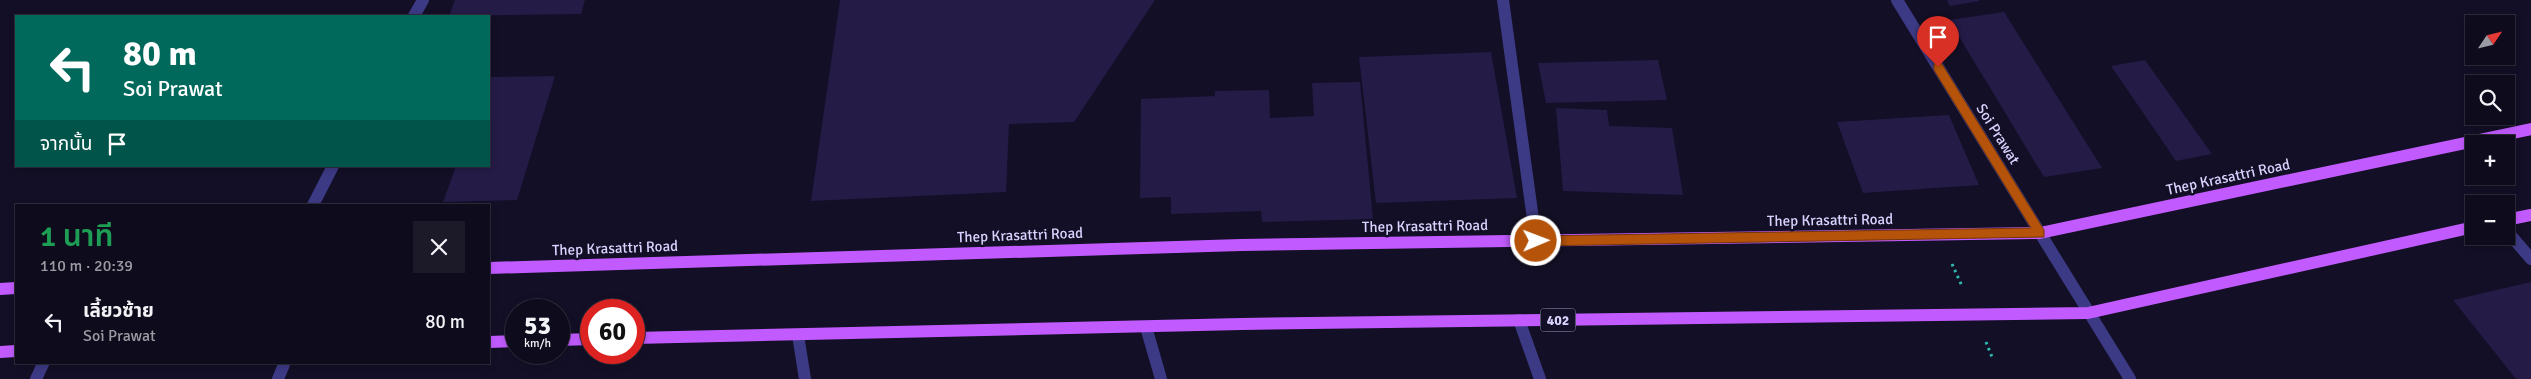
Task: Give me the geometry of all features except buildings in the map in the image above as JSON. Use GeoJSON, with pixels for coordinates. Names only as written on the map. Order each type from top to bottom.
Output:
{"type":"FeatureCollection","features":[{"type":"Feature","properties":{"kind":"main road","name":"Thep Krasattri Road"},"geometry":{"type":"LineString","coordinates":[[490,268],[1241,245],[2040,233],[2531,129]]}},
{"type":"Feature","properties":{"kind":"main road"},"geometry":{"type":"LineString","coordinates":[[2515,218],[2531,214]]}},
{"type":"Feature","properties":{"kind":"main road","name":"402"},"geometry":{"type":"LineString","coordinates":[[645,338],[1519,320],[2088,313],[2465,229]]}},
{"type":"Feature","properties":{"kind":"main road"},"geometry":{"type":"LineString","coordinates":[[0,289],[15,288]]}},
{"type":"Feature","properties":{"kind":"main road"},"geometry":{"type":"LineString","coordinates":[[490,342],[505,341]]}},
{"type":"Feature","properties":{"kind":"main road"},"geometry":{"type":"LineString","coordinates":[[0,352],[15,351]]}},
{"type":"Feature","properties":{"kind":"street"},"geometry":{"type":"LineString","coordinates":[[414,15],[422,0]]}},
{"type":"Feature","properties":{"kind":"street"},"geometry":{"type":"LineString","coordinates":[[1504,0],[1536,241]]}},
{"type":"Feature","properties":{"kind":"street","name":"Soi Prawat"},"geometry":{"type":"LineString","coordinates":[[1897,0],[2130,379]]}},
{"type":"Feature","properties":{"kind":"street"},"geometry":{"type":"LineString","coordinates":[[314,204],[332,167]]}},
{"type":"Feature","properties":{"kind":"street"},"geometry":{"type":"LineString","coordinates":[[2515,240],[2531,259]]}},
{"type":"Feature","properties":{"kind":"street"},"geometry":{"type":"LineString","coordinates":[[1519,320],[1540,379]]}},
{"type":"Feature","properties":{"kind":"street"},"geometry":{"type":"LineString","coordinates":[[1146,327],[1161,379]]}},
{"type":"Feature","properties":{"kind":"street"},"geometry":{"type":"LineString","coordinates":[[798,334],[804,379]]}},
{"type":"Feature","properties":{"kind":"street"},"geometry":{"type":"LineString","coordinates":[[36,379],[43,364]]}},
{"type":"Feature","properties":{"kind":"street"},"geometry":{"type":"LineString","coordinates":[[278,379],[284,364]]}},
{"type":"Feature","properties":{"kind":"path"},"geometry":{"type":"LineString","coordinates":[[1950,259],[1965,295]]}},
{"type":"Feature","properties":{"kind":"path"},"geometry":{"type":"LineString","coordinates":[[1984,339],[1992,357]]}},
{"type":"Feature","properties":{"kind":"route"},"geometry":{"type":"LineString","coordinates":[[1536,241],[2040,233],[1938,67]]}}]}
